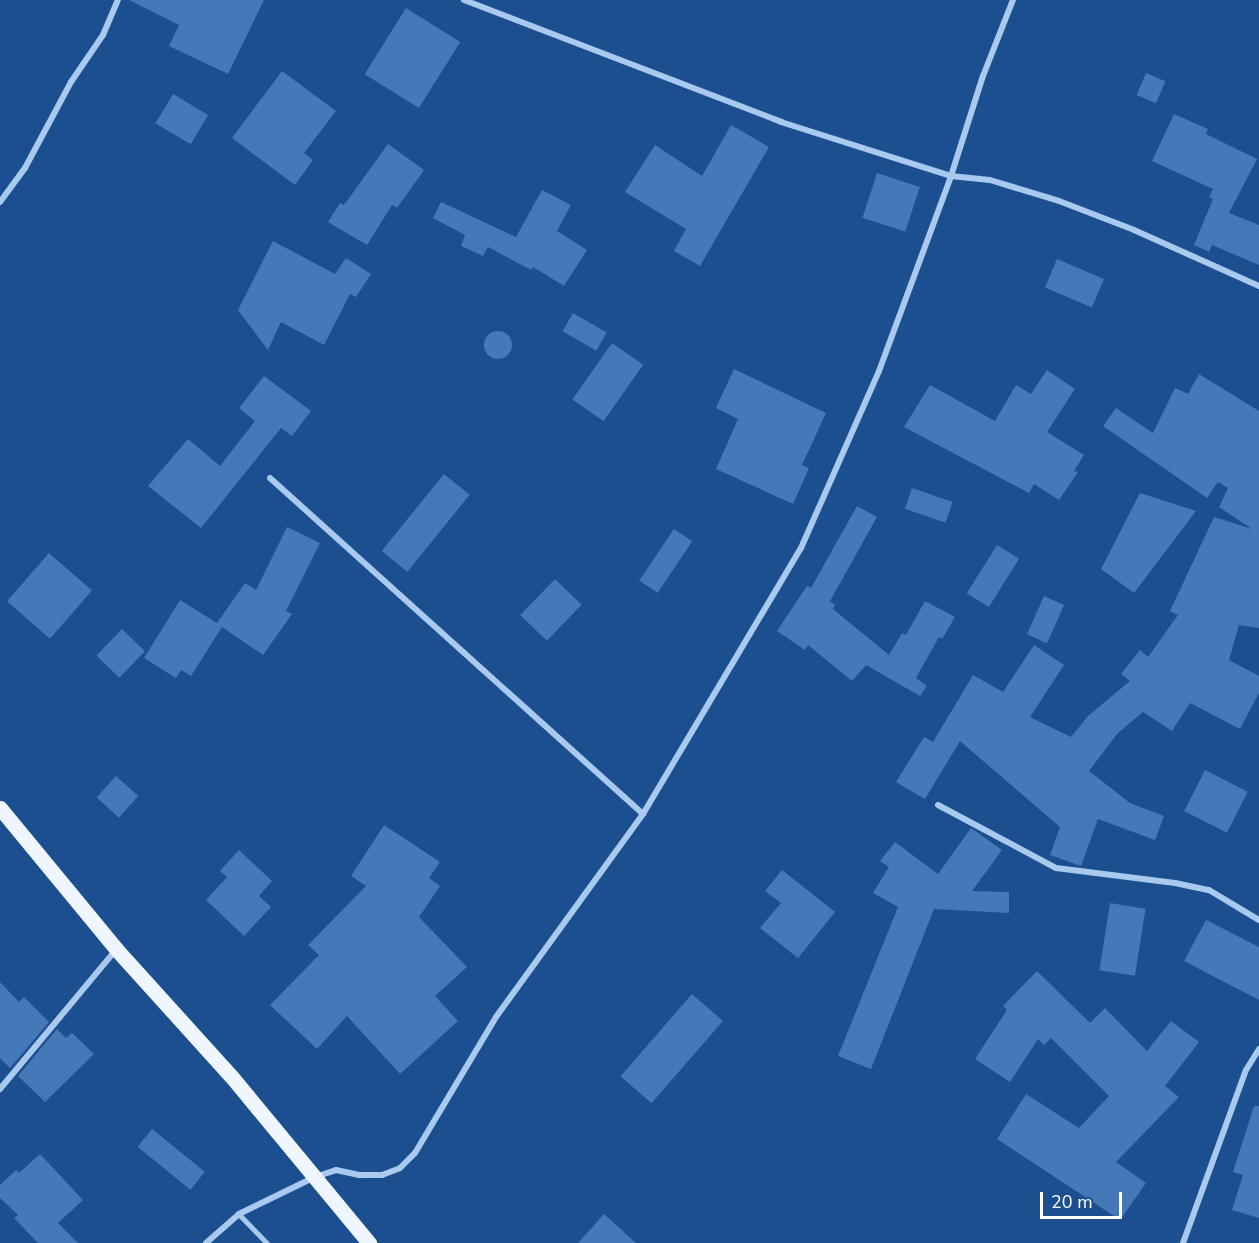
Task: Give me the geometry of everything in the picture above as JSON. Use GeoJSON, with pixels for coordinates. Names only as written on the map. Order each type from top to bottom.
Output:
{"type":"FeatureCollection","features":[{"type":"Feature","properties":{"kind":"main road"},"geometry":{"type":"LineString","coordinates":[[0,808],[117,950],[231,1076],[369,1243]]}},
{"type":"Feature","properties":{"kind":"street"},"geometry":{"type":"LineString","coordinates":[[0,202],[25,168],[71,81],[103,35],[118,0]]}},
{"type":"Feature","properties":{"kind":"street"},"geometry":{"type":"LineString","coordinates":[[464,0],[770,118],[951,176],[990,180],[1059,201],[1134,230],[1259,285]]}},
{"type":"Feature","properties":{"kind":"street"},"geometry":{"type":"LineString","coordinates":[[206,1243],[239,1214],[315,1177],[336,1170],[360,1175],[382,1175],[400,1168],[415,1154],[496,1017],[643,814],[801,548],[879,371],[951,176],[983,76],[1013,0]]}},
{"type":"Feature","properties":{"kind":"street"},"geometry":{"type":"LineString","coordinates":[[270,478],[643,814]]}},
{"type":"Feature","properties":{"kind":"street"},"geometry":{"type":"LineString","coordinates":[[938,805],[1056,868],[1175,883],[1209,890],[1259,920]]}},
{"type":"Feature","properties":{"kind":"street"},"geometry":{"type":"LineString","coordinates":[[0,1089],[117,950]]}},
{"type":"Feature","properties":{"kind":"street"},"geometry":{"type":"LineString","coordinates":[[1184,1243],[1246,1070],[1259,1049]]}},
{"type":"Feature","properties":{"kind":"lane"},"geometry":{"type":"LineString","coordinates":[[239,1214],[267,1243]]}},
{"type":"Feature","properties":{"kind":"building"},"geometry":{"type":"Polygon","coordinates":[[[129,0],[264,0],[228,74],[169,46],[179,25],[129,0]]]}},
{"type":"Feature","properties":{"kind":"building"},"geometry":{"type":"Polygon","coordinates":[[[406,8],[460,42],[419,108],[365,74],[406,8]]]}},
{"type":"Feature","properties":{"kind":"building"},"geometry":{"type":"Polygon","coordinates":[[[282,71],[336,111],[304,153],[313,160],[295,185],[232,138],[282,71]]]}},
{"type":"Feature","properties":{"kind":"building"},"geometry":{"type":"Polygon","coordinates":[[[1146,73],[1165,81],[1156,103],[1137,95],[1146,73]]]}},
{"type":"Feature","properties":{"kind":"building"},"geometry":{"type":"Polygon","coordinates":[[[173,94],[208,115],[191,144],[155,123],[173,94]]]}},
{"type":"Feature","properties":{"kind":"building"},"geometry":{"type":"Polygon","coordinates":[[[1174,114],[1208,129],[1206,134],[1257,159],[1229,213],[1259,225],[1259,265],[1212,245],[1209,252],[1194,245],[1213,199],[1209,197],[1213,189],[1152,161],[1174,114]]]}},
{"type":"Feature","properties":{"kind":"building"},"geometry":{"type":"Polygon","coordinates":[[[731,125],[769,147],[700,266],[674,251],[686,229],[625,192],[655,145],[702,176],[731,125]]]}},
{"type":"Feature","properties":{"kind":"building"},"geometry":{"type":"Polygon","coordinates":[[[388,144],[424,170],[397,208],[392,205],[367,245],[328,222],[340,203],[344,205],[388,144]]]}},
{"type":"Feature","properties":{"kind":"building"},"geometry":{"type":"Polygon","coordinates":[[[877,173],[920,187],[905,232],[862,218],[877,173]]]}},
{"type":"Feature","properties":{"kind":"building"},"geometry":{"type":"Polygon","coordinates":[[[542,190],[571,205],[557,231],[587,250],[564,286],[533,267],[531,270],[488,247],[483,256],[461,246],[465,235],[433,218],[441,202],[516,237],[542,190]]]}},
{"type":"Feature","properties":{"kind":"building"},"geometry":{"type":"Polygon","coordinates":[[[273,241],[335,274],[346,258],[371,274],[356,297],[350,294],[324,345],[281,322],[268,350],[238,310],[273,241]]]}},
{"type":"Feature","properties":{"kind":"building"},"geometry":{"type":"Polygon","coordinates":[[[1057,259],[1104,279],[1092,307],[1045,288],[1057,259]]]}},
{"type":"Feature","properties":{"kind":"building"},"geometry":{"type":"Polygon","coordinates":[[[573,313],[607,332],[596,351],[562,331],[573,313]]]}},
{"type":"Feature","properties":{"kind":"building"},"geometry":{"type":"Polygon","coordinates":[[[498,331],[508,335],[512,345],[508,355],[498,359],[488,355],[484,345],[488,335],[498,331]]]}},
{"type":"Feature","properties":{"kind":"building"},"geometry":{"type":"Polygon","coordinates":[[[612,343],[643,365],[604,421],[572,400],[612,343]]]}},
{"type":"Feature","properties":{"kind":"building"},"geometry":{"type":"Polygon","coordinates":[[[734,369],[826,413],[802,465],[809,468],[793,504],[716,469],[738,419],[716,408],[734,369]]]}},
{"type":"Feature","properties":{"kind":"building"},"geometry":{"type":"Polygon","coordinates":[[[1047,370],[1075,389],[1047,432],[1084,455],[1074,471],[1078,472],[1059,500],[1034,484],[1029,493],[904,427],[930,385],[995,421],[1016,385],[1031,394],[1047,370]]]}},
{"type":"Feature","properties":{"kind":"building"},"geometry":{"type":"Polygon","coordinates":[[[1199,374],[1259,411],[1259,628],[1239,625],[1229,660],[1259,676],[1259,693],[1240,729],[1190,703],[1172,731],[1143,712],[1118,733],[1089,771],[1130,803],[1164,816],[1155,840],[1098,819],[1081,866],[1050,855],[1060,827],[960,741],[925,799],[896,782],[924,737],[933,742],[973,675],[1003,692],[1034,645],[1064,665],[1030,717],[1071,737],[1088,716],[1130,681],[1121,674],[1140,650],[1148,657],[1178,615],[1170,611],[1214,517],[1252,529],[1219,507],[1228,488],[1218,482],[1207,498],[1103,426],[1116,408],[1153,433],[1175,388],[1188,394],[1199,374]]]}},
{"type":"Feature","properties":{"kind":"building"},"geometry":{"type":"Polygon","coordinates":[[[264,376],[311,411],[292,436],[281,428],[201,528],[148,486],[188,439],[220,466],[255,421],[239,408],[264,376]]]}},
{"type":"Feature","properties":{"kind":"building"},"geometry":{"type":"Polygon","coordinates":[[[444,474],[470,495],[407,572],[382,551],[444,474]]]}},
{"type":"Feature","properties":{"kind":"building"},"geometry":{"type":"Polygon","coordinates":[[[912,488],[953,502],[945,523],[905,509],[912,488]]]}},
{"type":"Feature","properties":{"kind":"building"},"geometry":{"type":"Polygon","coordinates":[[[1140,493],[1196,511],[1134,593],[1101,569],[1140,493]]]}},
{"type":"Feature","properties":{"kind":"building"},"geometry":{"type":"Polygon","coordinates":[[[857,506],[877,517],[830,601],[835,605],[833,609],[889,655],[902,633],[906,635],[925,601],[955,617],[942,639],[939,637],[916,678],[927,686],[920,696],[866,665],[852,681],[808,645],[805,650],[777,631],[807,586],[811,588],[857,506]]]}},
{"type":"Feature","properties":{"kind":"building"},"geometry":{"type":"Polygon","coordinates":[[[287,527],[320,543],[286,611],[292,614],[263,655],[222,627],[191,676],[181,670],[176,678],[144,658],[180,600],[217,623],[245,583],[256,590],[287,527]]]}},
{"type":"Feature","properties":{"kind":"building"},"geometry":{"type":"Polygon","coordinates":[[[674,529],[692,541],[658,593],[639,580],[674,529]]]}},
{"type":"Feature","properties":{"kind":"building"},"geometry":{"type":"Polygon","coordinates":[[[997,545],[1019,559],[989,607],[967,593],[997,545]]]}},
{"type":"Feature","properties":{"kind":"building"},"geometry":{"type":"Polygon","coordinates":[[[49,553],[92,590],[50,639],[7,601],[49,553]]]}},
{"type":"Feature","properties":{"kind":"building"},"geometry":{"type":"Polygon","coordinates":[[[555,579],[582,605],[547,641],[520,615],[555,579]]]}},
{"type":"Feature","properties":{"kind":"building"},"geometry":{"type":"Polygon","coordinates":[[[1044,596],[1064,605],[1047,643],[1027,634],[1044,596]]]}},
{"type":"Feature","properties":{"kind":"building"},"geometry":{"type":"Polygon","coordinates":[[[122,629],[145,651],[119,678],[96,656],[122,629]]]}},
{"type":"Feature","properties":{"kind":"building"},"geometry":{"type":"Polygon","coordinates":[[[1205,770],[1248,792],[1227,833],[1184,811],[1205,770]]]}},
{"type":"Feature","properties":{"kind":"building"},"geometry":{"type":"Polygon","coordinates":[[[116,776],[138,796],[119,818],[97,798],[116,776]]]}},
{"type":"Feature","properties":{"kind":"building"},"geometry":{"type":"Polygon","coordinates":[[[384,825],[440,862],[429,878],[440,886],[419,917],[467,967],[435,996],[458,1021],[400,1074],[347,1016],[317,1049],[270,1005],[319,955],[308,945],[366,886],[351,876],[384,825]]]}},
{"type":"Feature","properties":{"kind":"building"},"geometry":{"type":"Polygon","coordinates":[[[971,828],[1002,850],[972,891],[1009,892],[1009,913],[934,909],[871,1069],[838,1056],[898,907],[873,893],[889,867],[880,861],[895,842],[938,874],[971,828]]]}},
{"type":"Feature","properties":{"kind":"building"},"geometry":{"type":"Polygon","coordinates":[[[239,850],[272,881],[259,896],[271,907],[244,936],[206,900],[227,877],[220,871],[239,850]]]}},
{"type":"Feature","properties":{"kind":"building"},"geometry":{"type":"Polygon","coordinates":[[[782,870],[835,912],[798,958],[760,928],[781,903],[765,891],[782,870]]]}},
{"type":"Feature","properties":{"kind":"building"},"geometry":{"type":"Polygon","coordinates":[[[1110,903],[1146,909],[1135,976],[1099,970],[1110,903]]]}},
{"type":"Feature","properties":{"kind":"building"},"geometry":{"type":"Polygon","coordinates":[[[1206,920],[1259,947],[1259,1000],[1184,961],[1206,920]]]}},
{"type":"Feature","properties":{"kind":"building"},"geometry":{"type":"Polygon","coordinates":[[[1037,971],[1090,1023],[1105,1008],[1147,1051],[1171,1021],[1199,1042],[1165,1086],[1179,1097],[1116,1162],[1146,1183],[1120,1220],[997,1139],[1026,1094],[1079,1128],[1109,1096],[1051,1038],[1044,1045],[1038,1039],[1010,1082],[975,1059],[1007,1010],[1003,1006],[1037,971]]]}},
{"type":"Feature","properties":{"kind":"building"},"geometry":{"type":"Polygon","coordinates":[[[0,982],[19,1002],[24,997],[49,1022],[10,1068],[0,1058],[0,982]]]}},
{"type":"Feature","properties":{"kind":"building"},"geometry":{"type":"Polygon","coordinates":[[[692,994],[723,1021],[651,1103],[620,1076],[692,994]]]}},
{"type":"Feature","properties":{"kind":"building"},"geometry":{"type":"Polygon","coordinates":[[[57,1029],[66,1038],[72,1033],[94,1054],[45,1102],[18,1076],[57,1029]]]}},
{"type":"Feature","properties":{"kind":"building"},"geometry":{"type":"Polygon","coordinates":[[[1254,1106],[1259,1106],[1259,1218],[1232,1210],[1243,1175],[1233,1172],[1254,1106]]]}},
{"type":"Feature","properties":{"kind":"building"},"geometry":{"type":"Polygon","coordinates":[[[152,1129],[205,1172],[190,1190],[138,1147],[152,1129]]]}},
{"type":"Feature","properties":{"kind":"building"},"geometry":{"type":"Polygon","coordinates":[[[40,1154],[83,1200],[58,1223],[78,1243],[38,1243],[14,1218],[18,1215],[0,1198],[0,1185],[16,1170],[19,1173],[40,1154]]]}},
{"type":"Feature","properties":{"kind":"building"},"geometry":{"type":"Polygon","coordinates":[[[604,1214],[636,1243],[578,1243],[604,1214]]]}}]}
